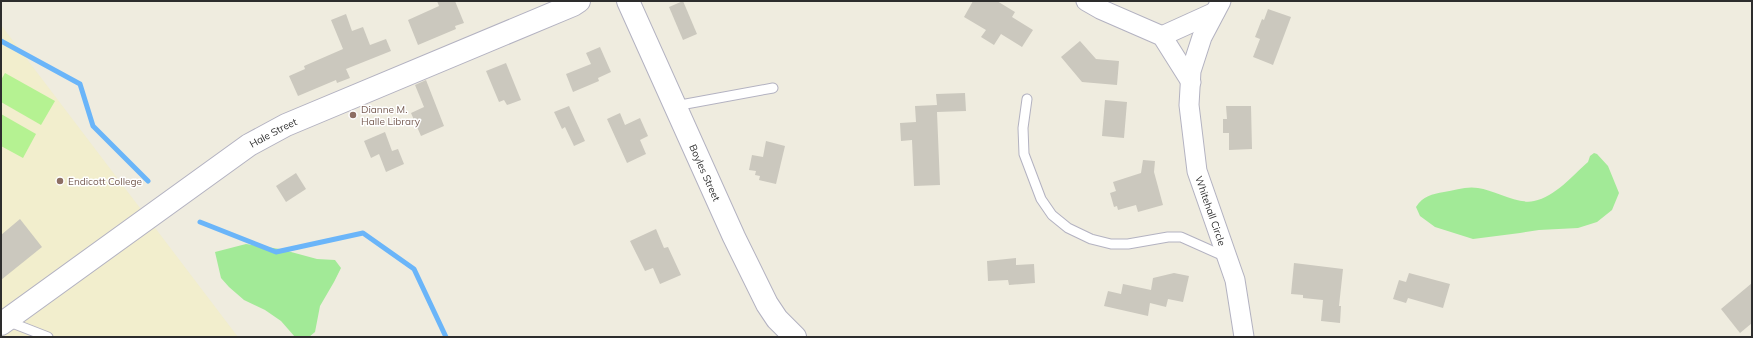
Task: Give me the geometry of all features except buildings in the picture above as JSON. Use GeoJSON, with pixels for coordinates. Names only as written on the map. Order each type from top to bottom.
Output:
{"type":"FeatureCollection","features":[{"type":"Feature","properties":{"kind":"main road","name":"Hale Street"},"geometry":{"type":"LineString","coordinates":[[4,323],[248,145],[286,125],[394,81],[573,5],[579,1]]}},
{"type":"Feature","properties":{"kind":"main road","name":"Boyles Street"},"geometry":{"type":"LineString","coordinates":[[628,1],[734,237],[767,304],[777,319],[795,337]]}},
{"type":"Feature","properties":{"kind":"street"},"geometry":{"type":"LineString","coordinates":[[1086,1],[1100,9],[1162,36],[1191,82]]}},
{"type":"Feature","properties":{"kind":"street","name":"Whitehall Circle"},"geometry":{"type":"LineString","coordinates":[[1162,36],[1218,6]]}},
{"type":"Feature","properties":{"kind":"street","name":"Whitehall Circle"},"geometry":{"type":"LineString","coordinates":[[1218,6],[1202,38],[1192,71],[1189,105],[1197,171],[1235,280],[1244,337]]}},
{"type":"Feature","properties":{"kind":"lane"},"geometry":{"type":"LineString","coordinates":[[675,106],[773,88]]}},
{"type":"Feature","properties":{"kind":"lane"},"geometry":{"type":"LineString","coordinates":[[1027,99],[1023,128],[1024,154],[1041,199],[1052,216],[1068,228],[1091,239],[1111,244],[1128,244],[1168,237],[1181,237],[1227,258]]}},
{"type":"Feature","properties":{"kind":"lane"},"geometry":{"type":"LineString","coordinates":[[4,323],[48,337]]}},
{"type":"Feature","properties":{"kind":"shaded area","name":"Endicott College"},"geometry":{"type":"Polygon","coordinates":[[[1,25],[238,337],[1,337],[1,25]]]}},
{"type":"Feature","properties":{"kind":"green space"},"geometry":{"type":"Polygon","coordinates":[[[5,73],[55,101],[41,125],[1,102],[1,80],[5,73]]]}},
{"type":"Feature","properties":{"kind":"green space"},"geometry":{"type":"Polygon","coordinates":[[[1,114],[36,134],[23,158],[1,146],[1,114]]]}},
{"type":"Feature","properties":{"kind":"green space"},"geometry":{"type":"Polygon","coordinates":[[[1594,153],[1597,154],[1608,166],[1619,193],[1612,210],[1597,222],[1578,228],[1539,230],[1473,239],[1435,227],[1420,216],[1416,207],[1422,200],[1432,195],[1461,188],[1484,189],[1513,199],[1528,202],[1542,199],[1563,185],[1588,162],[1590,156],[1594,153]]]}},
{"type":"Feature","properties":{"kind":"green space"},"geometry":{"type":"Polygon","coordinates":[[[246,244],[280,249],[317,259],[335,260],[341,268],[320,306],[315,332],[309,337],[295,337],[281,321],[265,310],[244,300],[221,278],[215,252],[246,244]]]}},
{"type":"Feature","properties":{"kind":"waterway"},"geometry":{"type":"LineString","coordinates":[[1,41],[80,84],[93,126],[148,181]]}},
{"type":"Feature","properties":{"kind":"waterway"},"geometry":{"type":"LineString","coordinates":[[200,222],[276,252],[363,233],[414,269],[446,337]]}},
{"type":"Feature","properties":{"kind":"place","name":"Dianne M. Halle Library"},"geometry":{"type":"Point","coordinates":[353,115]}},
{"type":"Feature","properties":{"kind":"place","name":"Endicott College"},"geometry":{"type":"Point","coordinates":[60,181]}}]}
